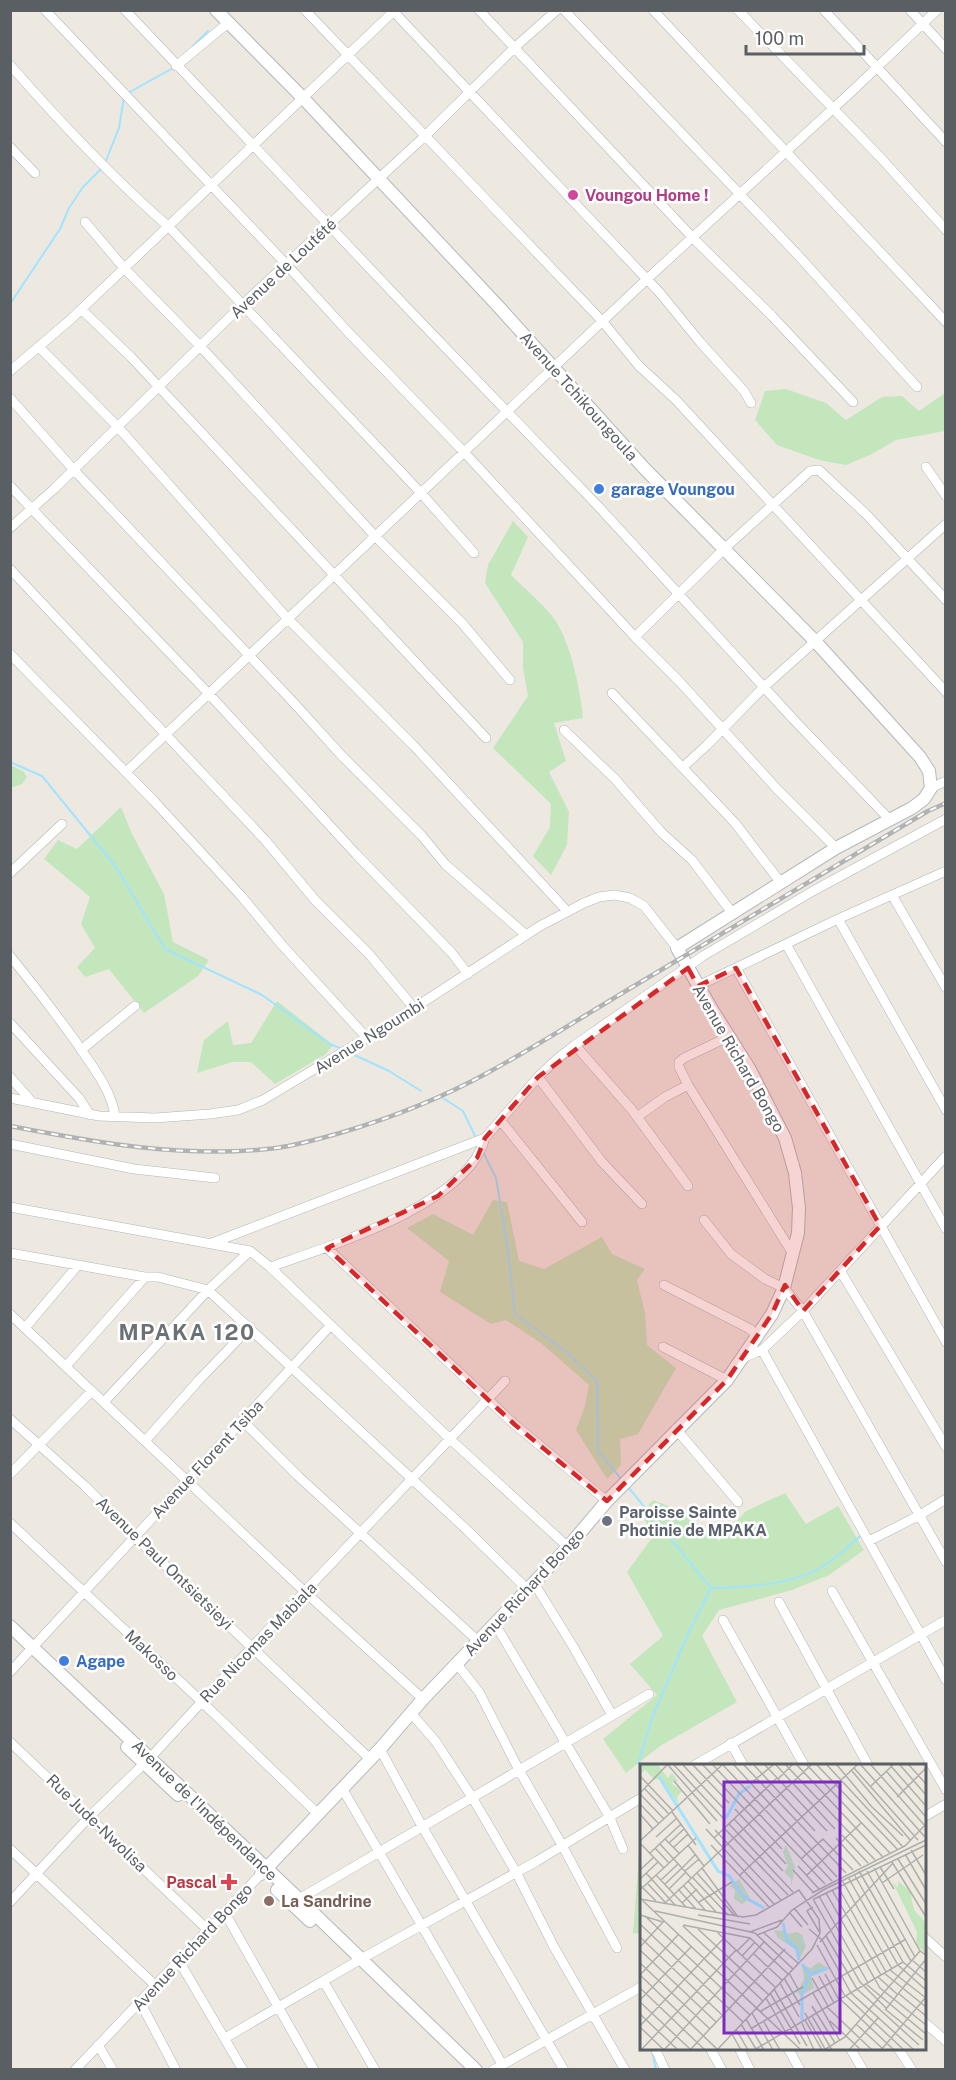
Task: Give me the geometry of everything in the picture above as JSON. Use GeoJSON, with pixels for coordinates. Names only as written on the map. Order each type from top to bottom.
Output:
{"type":"FeatureCollection","features":[{"type":"Feature","properties":{"kind":"street"},"geometry":{"type":"LineString","coordinates":[[45,10],[464,452],[634,637],[724,728],[777,789],[836,848]]}},
{"type":"Feature","properties":{"kind":"street"},"geometry":{"type":"LineString","coordinates":[[125,10],[598,506],[890,820]]}},
{"type":"Feature","properties":{"kind":"street"},"geometry":{"type":"LineString","coordinates":[[306,10],[603,322],[639,366],[676,400],[774,504],[945,692]]}},
{"type":"Feature","properties":{"kind":"street"},"geometry":{"type":"LineString","coordinates":[[479,10],[693,238],[772,316],[852,402]]}},
{"type":"Feature","properties":{"kind":"street","name":"Avenue de Loutété"},"geometry":{"type":"LineString","coordinates":[[10,528],[54,489],[242,305],[557,10]]}},
{"type":"Feature","properties":{"kind":"street"},"geometry":{"type":"LineString","coordinates":[[564,10],[741,195],[883,348],[916,387]]}},
{"type":"Feature","properties":{"kind":"street"},"geometry":{"type":"LineString","coordinates":[[653,10],[945,322]]}},
{"type":"Feature","properties":{"kind":"street"},"geometry":{"type":"LineString","coordinates":[[738,10],[880,157],[945,230]]}},
{"type":"Feature","properties":{"kind":"street"},"geometry":{"type":"LineString","coordinates":[[824,10],[945,142]]}},
{"type":"Feature","properties":{"kind":"street"},"geometry":{"type":"LineString","coordinates":[[910,10],[945,49]]}},
{"type":"Feature","properties":{"kind":"street"},"geometry":{"type":"LineString","coordinates":[[126,772],[646,280],[741,195],[938,10]]}},
{"type":"Feature","properties":{"kind":"street","name":"Avenue Tchikoungoula"},"geometry":{"type":"LineString","coordinates":[[217,11],[303,98],[644,468],[815,640],[920,757],[929,771],[931,788]]}},
{"type":"Feature","properties":{"kind":"street"},"geometry":{"type":"LineString","coordinates":[[10,371],[169,227],[394,11],[660,293],[744,391],[751,403]]}},
{"type":"Feature","properties":{"kind":"street"},"geometry":{"type":"LineString","coordinates":[[176,66],[228,22]]}},
{"type":"Feature","properties":{"kind":"street"},"geometry":{"type":"LineString","coordinates":[[10,65],[63,126],[169,227],[421,493],[474,553]]}},
{"type":"Feature","properties":{"kind":"street"},"geometry":{"type":"LineString","coordinates":[[10,147],[35,173]]}},
{"type":"Feature","properties":{"kind":"street"},"geometry":{"type":"LineString","coordinates":[[85,222],[124,268],[201,347],[375,536],[462,623],[510,680]]}},
{"type":"Feature","properties":{"kind":"street"},"geometry":{"type":"LineString","coordinates":[[81,309],[131,357],[486,738]]}},
{"type":"Feature","properties":{"kind":"street"},"geometry":{"type":"LineString","coordinates":[[39,347],[117,426],[288,618],[414,746],[567,911]]}},
{"type":"Feature","properties":{"kind":"street"},"geometry":{"type":"LineString","coordinates":[[10,398],[73,469],[342,756],[422,836],[445,864],[526,935]]}},
{"type":"Feature","properties":{"kind":"street"},"geometry":{"type":"LineString","coordinates":[[926,467],[945,496]]}},
{"type":"Feature","properties":{"kind":"street"},"geometry":{"type":"LineString","coordinates":[[634,637],[724,549],[810,471],[819,470],[867,516],[945,600]]}},
{"type":"Feature","properties":{"kind":"street"},"geometry":{"type":"LineString","coordinates":[[10,486],[209,694],[356,854],[451,952],[468,974]]}},
{"type":"Feature","properties":{"kind":"street"},"geometry":{"type":"LineString","coordinates":[[683,767],[764,687],[908,560],[945,524]]}},
{"type":"Feature","properties":{"kind":"street"},"geometry":{"type":"LineString","coordinates":[[10,569],[265,840],[315,900],[369,954],[414,1008]]}},
{"type":"Feature","properties":{"kind":"street"},"geometry":{"type":"LineString","coordinates":[[10,654],[126,772],[242,897],[367,1038]]}},
{"type":"Feature","properties":{"kind":"street"},"geometry":{"type":"LineString","coordinates":[[612,693],[735,823],[781,883]]}},
{"type":"Feature","properties":{"kind":"street"},"geometry":{"type":"LineString","coordinates":[[564,729],[615,779],[662,833],[692,860],[733,914]]}},
{"type":"Feature","properties":{"kind":"street"},"geometry":{"type":"LineString","coordinates":[[213,1243],[485,1138],[556,1059],[576,1045],[733,914],[836,848],[912,808],[924,799],[931,788],[945,781]]}},
{"type":"Feature","properties":{"kind":"street"},"geometry":{"type":"LineString","coordinates":[[682,958],[703,956],[813,891],[945,819]]}},
{"type":"Feature","properties":{"kind":"street"},"geometry":{"type":"LineString","coordinates":[[10,873],[62,824]]}},
{"type":"Feature","properties":{"kind":"street"},"geometry":{"type":"LineString","coordinates":[[698,986],[838,919],[945,873]]}},
{"type":"Feature","properties":{"kind":"street","name":"Avenue Ngoumbi"},"geometry":{"type":"LineString","coordinates":[[10,1098],[90,1115],[155,1118],[238,1110],[264,1100],[367,1038],[526,935],[567,911],[599,897],[614,895],[630,898],[644,906],[682,958]]}},
{"type":"Feature","properties":{"kind":"street"},"geometry":{"type":"LineString","coordinates":[[892,895],[945,988]]}},
{"type":"Feature","properties":{"kind":"street"},"geometry":{"type":"LineString","coordinates":[[838,919],[945,1110]]}},
{"type":"Feature","properties":{"kind":"street"},"geometry":{"type":"LineString","coordinates":[[786,944],[945,1229]]}},
{"type":"Feature","properties":{"kind":"street"},"geometry":{"type":"LineString","coordinates":[[10,956],[45,998],[81,1050],[113,1101],[116,1116]]}},
{"type":"Feature","properties":{"kind":"street","name":"Avenue Richard Bongo"},"geometry":{"type":"LineString","coordinates":[[75,2070],[370,1760],[423,1699],[568,1547],[606,1501],[676,1429],[728,1380],[772,1314],[784,1288],[798,1233],[799,1208],[795,1173],[785,1138],[749,1068],[682,958]]}},
{"type":"Feature","properties":{"kind":"street"},"geometry":{"type":"LineString","coordinates":[[736,968],[945,1342]]}},
{"type":"Feature","properties":{"kind":"street"},"geometry":{"type":"LineString","coordinates":[[81,1050],[135,1006]]}},
{"type":"Feature","properties":{"kind":"street"},"geometry":{"type":"LineString","coordinates":[[10,1023],[79,1098],[90,1115]]}},
{"type":"Feature","properties":{"kind":"street"},"geometry":{"type":"LineString","coordinates":[[730,1036],[684,1058],[679,1067],[793,1254]]}},
{"type":"Feature","properties":{"kind":"street"},"geometry":{"type":"LineString","coordinates":[[576,1045],[637,1117],[688,1186]]}},
{"type":"Feature","properties":{"kind":"street"},"geometry":{"type":"LineString","coordinates":[[10,1077],[32,1102]]}},
{"type":"Feature","properties":{"kind":"street"},"geometry":{"type":"LineString","coordinates":[[538,1077],[602,1162],[642,1204]]}},
{"type":"Feature","properties":{"kind":"street"},"geometry":{"type":"LineString","coordinates":[[637,1117],[664,1097],[688,1085]]}},
{"type":"Feature","properties":{"kind":"street"},"geometry":{"type":"LineString","coordinates":[[501,1121],[582,1222]]}},
{"type":"Feature","properties":{"kind":"street"},"geometry":{"type":"LineString","coordinates":[[270,1267],[327,1248],[380,1226],[438,1196],[477,1158],[485,1138]]}},
{"type":"Feature","properties":{"kind":"street"},"geometry":{"type":"LineString","coordinates":[[10,1144],[134,1169],[215,1178]]}},
{"type":"Feature","properties":{"kind":"street"},"geometry":{"type":"LineString","coordinates":[[745,1357],[762,1350],[803,1311],[945,1156]]}},
{"type":"Feature","properties":{"kind":"street"},"geometry":{"type":"LineString","coordinates":[[10,1207],[250,1251],[369,1359],[450,1439],[568,1547]]}},
{"type":"Feature","properties":{"kind":"street"},"geometry":{"type":"LineString","coordinates":[[704,1220],[730,1254],[765,1279],[784,1288],[803,1311],[945,1562]]}},
{"type":"Feature","properties":{"kind":"street"},"geometry":{"type":"LineString","coordinates":[[327,1248],[514,1424],[606,1501]]}},
{"type":"Feature","properties":{"kind":"street"},"geometry":{"type":"LineString","coordinates":[[104,1402],[208,1290],[250,1251]]}},
{"type":"Feature","properties":{"kind":"street"},"geometry":{"type":"LineString","coordinates":[[10,1253],[145,1277],[158,1277],[208,1290],[531,1586],[574,1647],[612,1715]]}},
{"type":"Feature","properties":{"kind":"street"},"geometry":{"type":"LineString","coordinates":[[25,1328],[78,1264]]}},
{"type":"Feature","properties":{"kind":"street"},"geometry":{"type":"LineString","coordinates":[[841,1272],[945,1447]]}},
{"type":"Feature","properties":{"kind":"street"},"geometry":{"type":"LineString","coordinates":[[66,1366],[145,1277]]}},
{"type":"Feature","properties":{"kind":"street"},"geometry":{"type":"LineString","coordinates":[[664,1285],[750,1329],[758,1337]]}},
{"type":"Feature","properties":{"kind":"street"},"geometry":{"type":"LineString","coordinates":[[10,1314],[305,1592],[423,1699]]}},
{"type":"Feature","properties":{"kind":"street","name":"Avenue Florent Tsiba"},"geometry":{"type":"LineString","coordinates":[[10,1672],[31,1652],[330,1326]]}},
{"type":"Feature","properties":{"kind":"street"},"geometry":{"type":"LineString","coordinates":[[145,1441],[199,1380],[250,1328]]}},
{"type":"Feature","properties":{"kind":"street"},"geometry":{"type":"LineString","coordinates":[[663,1347],[728,1380]]}},
{"type":"Feature","properties":{"kind":"street"},"geometry":{"type":"LineString","coordinates":[[762,1350],[870,1541],[945,1680]]}},
{"type":"Feature","properties":{"kind":"street","name":"Rue Nicomas Mabiala"},"geometry":{"type":"LineString","coordinates":[[10,1902],[90,1816],[148,1761],[201,1701],[505,1382]]}},
{"type":"Feature","properties":{"kind":"street"},"geometry":{"type":"LineString","coordinates":[[10,1474],[92,1391]]}},
{"type":"Feature","properties":{"kind":"street","name":"Avenue Paul Ontsietsieyi"},"geometry":{"type":"LineString","coordinates":[[10,1419],[86,1486],[135,1537],[370,1760]]}},
{"type":"Feature","properties":{"kind":"street"},"geometry":{"type":"LineString","coordinates":[[243,1421],[298,1476],[478,1641]]}},
{"type":"Feature","properties":{"kind":"street"},"geometry":{"type":"LineString","coordinates":[[676,1429],[738,1502]]}},
{"type":"Feature","properties":{"kind":"street"},"geometry":{"type":"LineString","coordinates":[[870,1541],[945,1499]]}},
{"type":"Feature","properties":{"kind":"street","name":"Makosso"},"geometry":{"type":"LineString","coordinates":[[10,1523],[318,1814]]}},
{"type":"Feature","properties":{"kind":"street"},"geometry":{"type":"LineString","coordinates":[[832,1590],[945,1790]]}},
{"type":"Feature","properties":{"kind":"street"},"geometry":{"type":"LineString","coordinates":[[779,1602],[867,1764]]}},
{"type":"Feature","properties":{"kind":"street"},"geometry":{"type":"LineString","coordinates":[[723,1620],[803,1764]]}},
{"type":"Feature","properties":{"kind":"street"},"geometry":{"type":"LineString","coordinates":[[697,1764],[945,1620]]}},
{"type":"Feature","properties":{"kind":"street"},"geometry":{"type":"LineString","coordinates":[[495,1624],[609,1816],[624,1849]]}},
{"type":"Feature","properties":{"kind":"street","name":"Avenue de l'Indépendance"},"geometry":{"type":"LineString","coordinates":[[10,1626],[31,1652]]}},
{"type":"Feature","properties":{"kind":"street","name":"Avenue de l'Indépendance"},"geometry":{"type":"LineString","coordinates":[[10,1637],[31,1652],[476,2070]]}},
{"type":"Feature","properties":{"kind":"street"},"geometry":{"type":"LineString","coordinates":[[457,1664],[479,1692],[519,1770],[617,1948]]}},
{"type":"Feature","properties":{"kind":"street"},"geometry":{"type":"LineString","coordinates":[[299,1899],[649,1694]]}},
{"type":"Feature","properties":{"kind":"street"},"geometry":{"type":"LineString","coordinates":[[411,1713],[436,1742],[472,1797],[516,1872],[554,1947],[625,2070]]}},
{"type":"Feature","properties":{"kind":"street","name":"Rue Jude-Nwolisa"},"geometry":{"type":"LineString","coordinates":[[10,1742],[208,1930]]}},
{"type":"Feature","properties":{"kind":"street"},"geometry":{"type":"LineString","coordinates":[[731,1743],[742,1764]]}},
{"type":"Feature","properties":{"kind":"street"},"geometry":{"type":"LineString","coordinates":[[380,1749],[422,1826],[564,2070]]}},
{"type":"Feature","properties":{"kind":"street"},"geometry":{"type":"LineString","coordinates":[[342,1788],[502,2064]]}},
{"type":"Feature","properties":{"kind":"street"},"geometry":{"type":"LineString","coordinates":[[225,2038],[640,1799]]}},
{"type":"Feature","properties":{"kind":"street"},"geometry":{"type":"LineString","coordinates":[[926,1816],[945,1804]]}},
{"type":"Feature","properties":{"kind":"street"},"geometry":{"type":"LineString","coordinates":[[10,1849],[156,1986]]}},
{"type":"Feature","properties":{"kind":"street","name":"Avenue de l'Indépendance"},"geometry":{"type":"LineString","coordinates":[[263,1871],[299,1899],[466,2070]]}},
{"type":"Feature","properties":{"kind":"street"},"geometry":{"type":"LineString","coordinates":[[225,1913],[314,2070]]}},
{"type":"Feature","properties":{"kind":"street"},"geometry":{"type":"LineString","coordinates":[[926,1940],[945,1957]]}},
{"type":"Feature","properties":{"kind":"street"},"geometry":{"type":"LineString","coordinates":[[179,1961],[243,2070]]}},
{"type":"Feature","properties":{"kind":"street"},"geometry":{"type":"LineString","coordinates":[[324,1982],[375,2070]]}},
{"type":"Feature","properties":{"kind":"street"},"geometry":{"type":"LineString","coordinates":[[492,2070],[545,2038],[640,1988]]}},
{"type":"Feature","properties":{"kind":"street"},"geometry":{"type":"LineString","coordinates":[[140,2002],[176,2070]]}},
{"type":"Feature","properties":{"kind":"street"},"geometry":{"type":"LineString","coordinates":[[926,2024],[945,2042]]}},
{"type":"Feature","properties":{"kind":"street"},"geometry":{"type":"LineString","coordinates":[[99,2045],[113,2070]]}},
{"type":"Feature","properties":{"kind":"street"},"geometry":{"type":"LineString","coordinates":[[655,2050],[665,2070]]}},
{"type":"Feature","properties":{"kind":"street"},"geometry":{"type":"LineString","coordinates":[[711,2050],[722,2070]]}},
{"type":"Feature","properties":{"kind":"street"},"geometry":{"type":"LineString","coordinates":[[740,2050],[750,2070]]}},
{"type":"Feature","properties":{"kind":"street"},"geometry":{"type":"LineString","coordinates":[[789,2050],[800,2070]]}},
{"type":"Feature","properties":{"kind":"street"},"geometry":{"type":"LineString","coordinates":[[851,2050],[863,2070]]}},
{"type":"Feature","properties":{"kind":"street"},"geometry":{"type":"LineString","coordinates":[[899,2050],[912,2070]]}},
{"type":"Feature","properties":{"kind":"highlighted area"},"geometry":{"type":"Polygon","coordinates":[[[688,968],[698,986],[736,968],[880,1226],[803,1311],[785,1285],[772,1314],[727,1380],[607,1501],[514,1424],[327,1248],[438,1196],[477,1158],[485,1138],[538,1077],[688,968]]]}},
{"type":"Feature","properties":{"kind":"green space"},"geometry":{"type":"Polygon","coordinates":[[[786,389],[826,403],[846,420],[882,397],[902,396],[919,411],[945,393],[945,431],[896,440],[846,465],[819,460],[777,445],[755,420],[765,391],[786,389]]]}},
{"type":"Feature","properties":{"kind":"green space"},"geometry":{"type":"Polygon","coordinates":[[[513,521],[528,537],[511,575],[549,612],[557,623],[574,669],[583,718],[554,723],[566,761],[549,772],[569,812],[567,845],[551,875],[533,856],[550,827],[551,804],[493,748],[528,696],[523,668],[523,642],[485,583],[488,565],[513,521]]]}},
{"type":"Feature","properties":{"kind":"green space"},"geometry":{"type":"Polygon","coordinates":[[[10,765],[23,771],[27,777],[22,784],[11,788],[10,765]]]}},
{"type":"Feature","properties":{"kind":"green space"},"geometry":{"type":"Polygon","coordinates":[[[121,807],[132,834],[164,894],[173,942],[209,960],[198,976],[144,1013],[109,969],[85,977],[77,967],[95,948],[81,924],[90,897],[44,859],[58,840],[77,849],[121,807]]]}},
{"type":"Feature","properties":{"kind":"green space"},"geometry":{"type":"Polygon","coordinates":[[[277,1001],[333,1045],[326,1054],[275,1084],[251,1062],[232,1062],[197,1073],[204,1040],[228,1021],[233,1045],[251,1043],[277,1001]]]}},
{"type":"Feature","properties":{"kind":"green space"},"geometry":{"type":"Polygon","coordinates":[[[493,1200],[507,1202],[519,1261],[544,1269],[602,1237],[612,1254],[645,1269],[637,1280],[645,1313],[647,1345],[676,1368],[638,1434],[620,1439],[621,1465],[607,1479],[576,1430],[585,1406],[589,1385],[541,1343],[506,1320],[491,1324],[440,1292],[449,1261],[407,1228],[433,1214],[473,1235],[493,1200]]]}},
{"type":"Feature","properties":{"kind":"green space"},"geometry":{"type":"Polygon","coordinates":[[[785,1493],[806,1524],[838,1506],[864,1550],[829,1575],[792,1590],[719,1610],[702,1636],[737,1702],[660,1746],[626,1773],[603,1739],[657,1695],[630,1664],[663,1636],[627,1572],[654,1535],[641,1514],[653,1500],[681,1511],[719,1541],[746,1511],[785,1493]]]}},
{"type":"Feature","properties":{"kind":"green space"},"geometry":{"type":"Polygon","coordinates":[[[640,1843],[640,1934],[633,1933],[640,1843]]]}},
{"type":"Feature","properties":{"kind":"waterway"},"geometry":{"type":"LineString","coordinates":[[193,46],[208,31]]}},
{"type":"Feature","properties":{"kind":"waterway"},"geometry":{"type":"LineString","coordinates":[[128,93],[173,68]]}},
{"type":"Feature","properties":{"kind":"waterway"},"geometry":{"type":"LineString","coordinates":[[105,163],[119,128],[124,97]]}},
{"type":"Feature","properties":{"kind":"waterway"},"geometry":{"type":"LineString","coordinates":[[10,304],[60,229],[69,208],[83,187],[102,168]]}},
{"type":"Feature","properties":{"kind":"waterway"},"geometry":{"type":"LineString","coordinates":[[10,762],[42,776],[116,867],[165,949],[262,995],[330,1044],[342,1049]]}},
{"type":"Feature","properties":{"kind":"waterway"},"geometry":{"type":"LineString","coordinates":[[350,1053],[389,1071],[421,1091]]}},
{"type":"Feature","properties":{"kind":"waterway"},"geometry":{"type":"LineString","coordinates":[[443,1098],[463,1111],[476,1138]]}},
{"type":"Feature","properties":{"kind":"waterway"},"geometry":{"type":"LineString","coordinates":[[483,1152],[496,1178],[507,1243],[515,1314],[565,1351],[597,1381],[598,1451],[622,1480]]}},
{"type":"Feature","properties":{"kind":"waterway"},"geometry":{"type":"LineString","coordinates":[[628,1487],[711,1588],[687,1636],[652,1718],[639,1761],[640,1767]]}},
{"type":"Feature","properties":{"kind":"waterway"},"geometry":{"type":"LineString","coordinates":[[712,1588],[772,1583],[801,1576],[828,1563],[860,1536]]}},
{"type":"Feature","properties":{"kind":"waterway"},"geometry":{"type":"LineString","coordinates":[[653,2055],[656,2070]]}},
{"type":"Feature","properties":{"kind":"railway"},"geometry":{"type":"LineString","coordinates":[[10,1126],[109,1143],[209,1152],[284,1147],[378,1121],[453,1090],[540,1043],[928,811],[946,803]]}},
{"type":"Feature","properties":{"kind":"place","name":"Voungou Home !"},"geometry":{"type":"Point","coordinates":[573,195]}},
{"type":"Feature","properties":{"kind":"place","name":"garage Voungou"},"geometry":{"type":"Point","coordinates":[599,489]}},
{"type":"Feature","properties":{"kind":"place","name":"Paroisse Sainte Photinie de MPAKA"},"geometry":{"type":"Point","coordinates":[607,1521]}},
{"type":"Feature","properties":{"kind":"place","name":"Agape"},"geometry":{"type":"Point","coordinates":[64,1661]}},
{"type":"Feature","properties":{"kind":"place","name":"Pascal"},"geometry":{"type":"Point","coordinates":[229,1882]}},
{"type":"Feature","properties":{"kind":"place","name":"La Sandrine"},"geometry":{"type":"Point","coordinates":[269,1901]}},
{"type":"Feature","properties":{"kind":"district","name":"MPAKA 120"},"geometry":{"type":"Point","coordinates":[187,1332]}}]}
